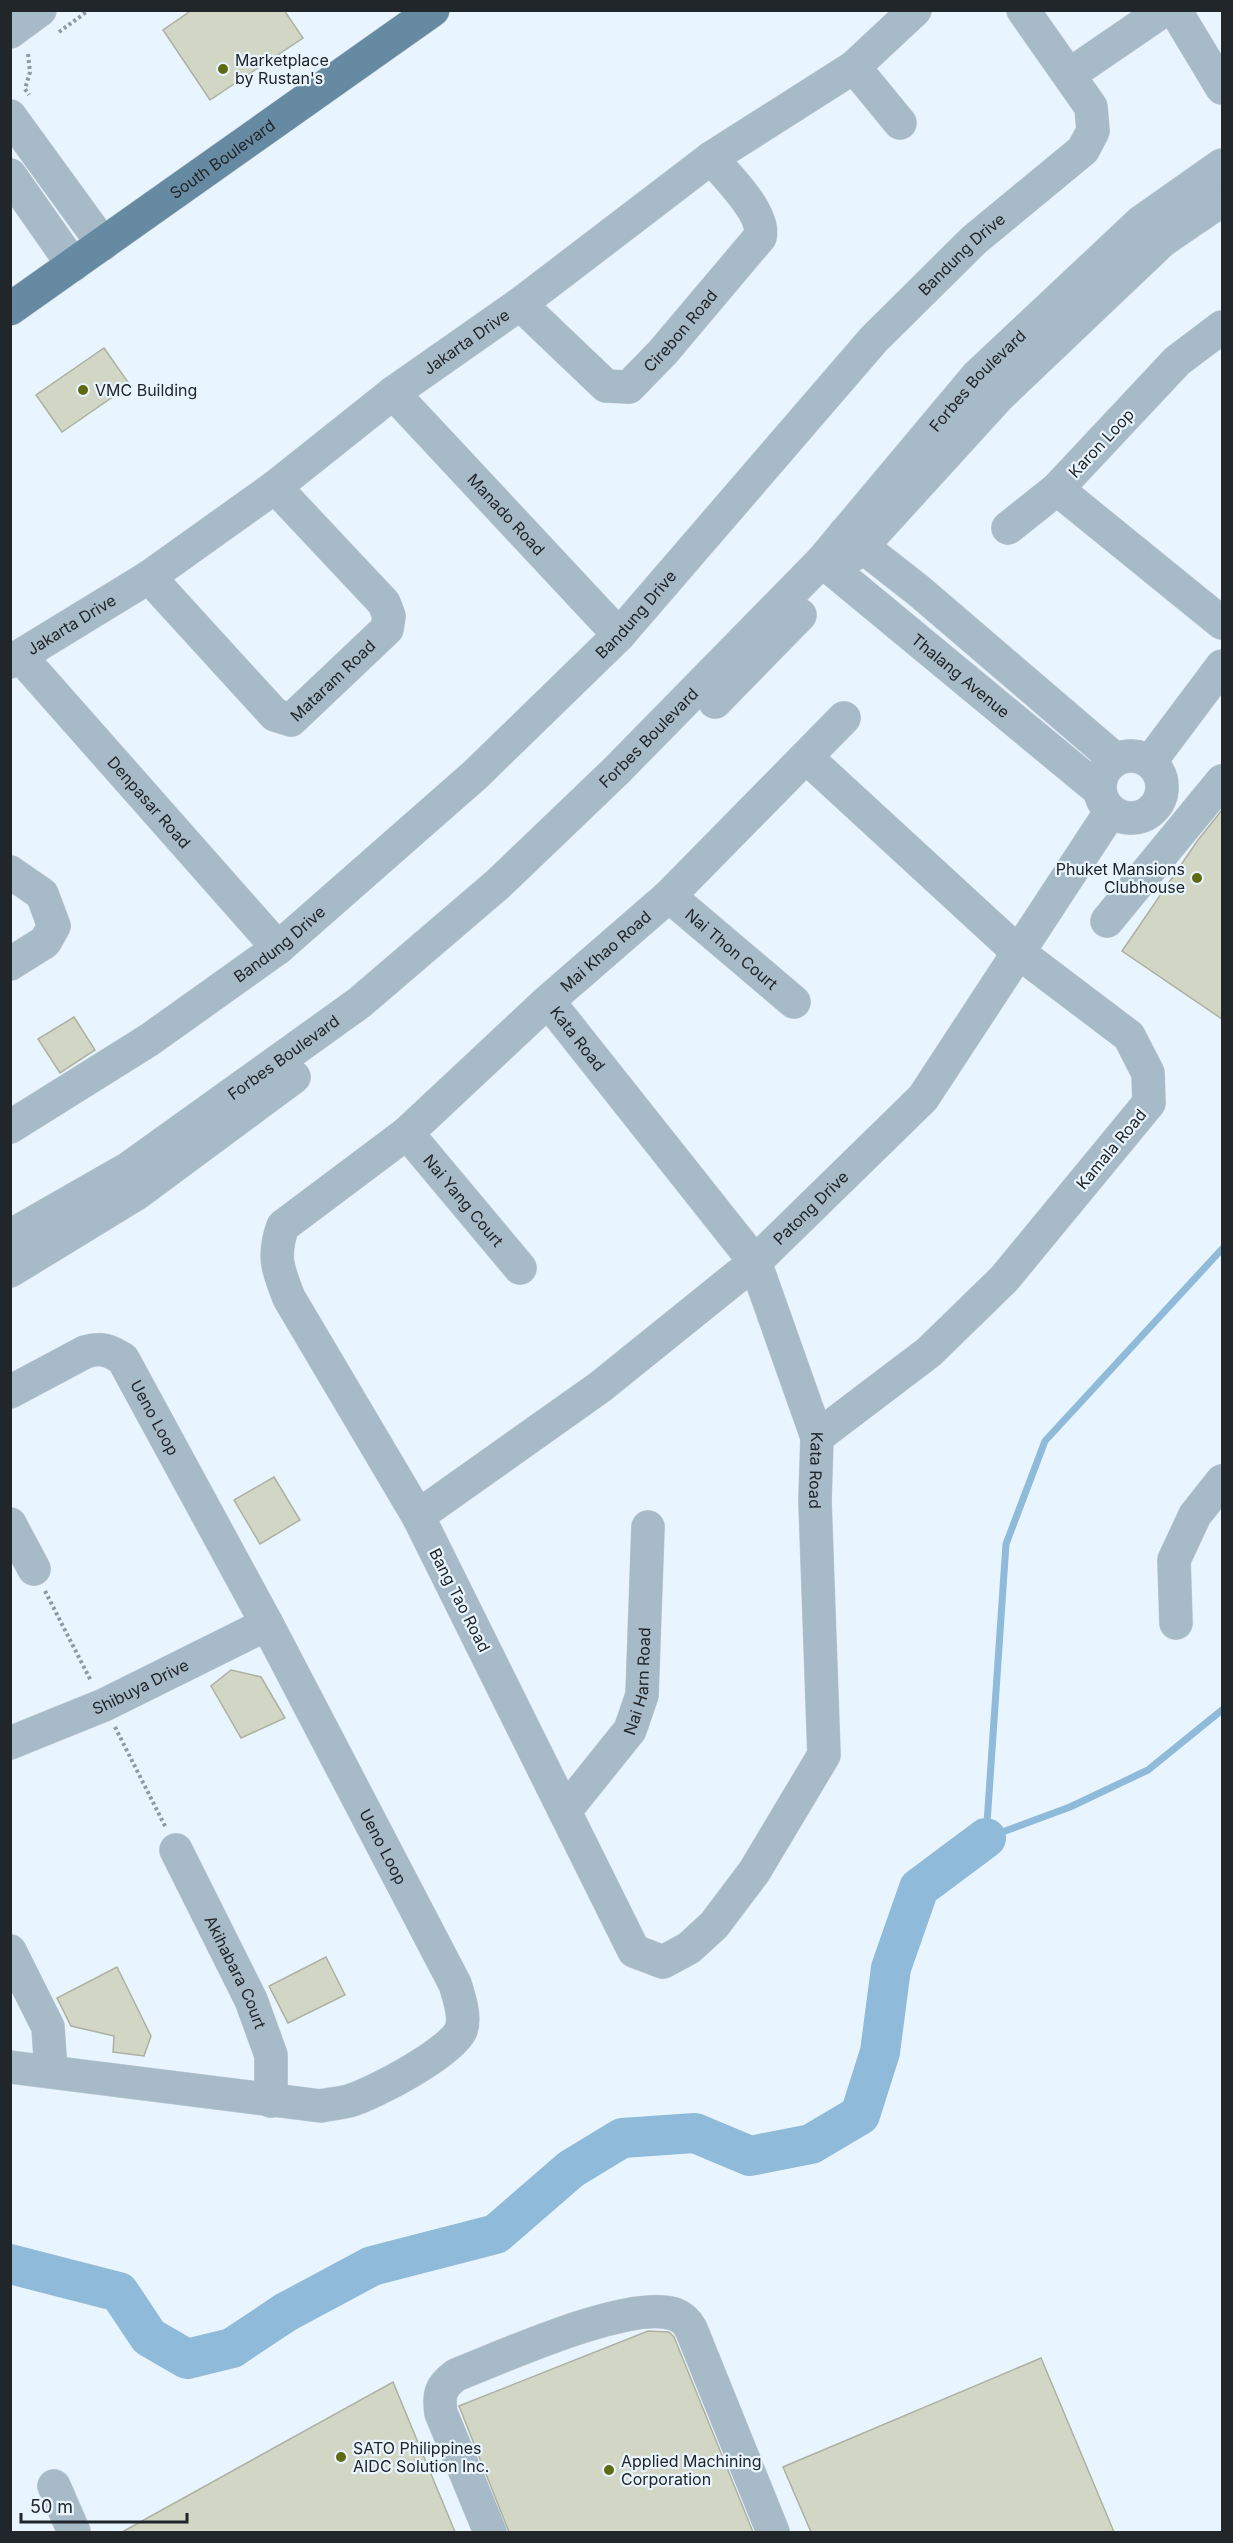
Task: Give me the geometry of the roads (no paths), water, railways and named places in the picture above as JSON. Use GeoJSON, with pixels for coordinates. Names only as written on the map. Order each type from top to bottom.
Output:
{"type":"FeatureCollection","features":[{"type":"Feature","properties":{"kind":"main road","name":"South Boulevard"},"geometry":{"type":"LineString","coordinates":[[10,309],[433,10]]}},
{"type":"Feature","properties":{"kind":"street","name":"Jakarta Drive"},"geometry":{"type":"LineString","coordinates":[[15,659],[149,577],[275,487],[393,393],[520,304],[711,158],[854,67],[915,10]]}},
{"type":"Feature","properties":{"kind":"street","name":"Bandung Drive"},"geometry":{"type":"LineString","coordinates":[[10,1128],[149,1040],[278,948],[475,776],[619,635],[874,339],[974,240],[1083,150],[1093,131],[1091,107],[1023,10]]}},
{"type":"Feature","properties":{"kind":"street"},"geometry":{"type":"LineString","coordinates":[[1069,75],[1164,10]]}},
{"type":"Feature","properties":{"kind":"street"},"geometry":{"type":"LineString","coordinates":[[1175,10],[1222,88]]}},
{"type":"Feature","properties":{"kind":"street"},"geometry":{"type":"LineString","coordinates":[[1198,10],[1222,51]]}},
{"type":"Feature","properties":{"kind":"street"},"geometry":{"type":"LineString","coordinates":[[23,40],[47,23]]}},
{"type":"Feature","properties":{"kind":"street"},"geometry":{"type":"LineString","coordinates":[[854,67],[900,123]]}},
{"type":"Feature","properties":{"kind":"street"},"geometry":{"type":"LineString","coordinates":[[21,107],[103,244]]}},
{"type":"Feature","properties":{"kind":"street","name":"Cirebon Road"},"geometry":{"type":"LineString","coordinates":[[520,304],[606,386],[629,387],[663,352],[760,237],[760,225],[754,213],[739,189],[711,158]]}},
{"type":"Feature","properties":{"kind":"street","name":"Forbes Boulevard"},"geometry":{"type":"LineString","coordinates":[[10,1271],[135,1194],[382,1012],[492,919],[614,802],[831,568],[977,376],[1141,222],[1222,165]]}},
{"type":"Feature","properties":{"kind":"street"},"geometry":{"type":"LineString","coordinates":[[10,175],[73,265]]}},
{"type":"Feature","properties":{"kind":"street","name":"Forbes Boulevard"},"geometry":{"type":"LineString","coordinates":[[853,539],[1162,241],[1222,200]]}},
{"type":"Feature","properties":{"kind":"street","name":"Karon Loop"},"geometry":{"type":"LineString","coordinates":[[1222,327],[1177,362],[1057,489],[1222,623]]}},
{"type":"Feature","properties":{"kind":"street","name":"Manado Road"},"geometry":{"type":"LineString","coordinates":[[393,393],[619,635]]}},
{"type":"Feature","properties":{"kind":"street","name":"Mataram Road"},"geometry":{"type":"LineString","coordinates":[[149,577],[275,715],[291,720],[387,629],[389,616],[384,603],[275,487]]}},
{"type":"Feature","properties":{"kind":"street"},"geometry":{"type":"LineString","coordinates":[[1008,528],[1057,489]]}},
{"type":"Feature","properties":{"kind":"street"},"geometry":{"type":"LineString","coordinates":[[853,539],[920,591],[1115,759]]}},
{"type":"Feature","properties":{"kind":"street","name":"Forbes Boulevard"},"geometry":{"type":"LineString","coordinates":[[10,1236],[129,1168],[359,1003],[506,876],[831,568]]}},
{"type":"Feature","properties":{"kind":"street","name":"Thalang Avenue"},"geometry":{"type":"LineString","coordinates":[[831,568],[1105,801]]}},
{"type":"Feature","properties":{"kind":"street","name":"Denpasar Road"},"geometry":{"type":"LineString","coordinates":[[15,659],[278,948]]}},
{"type":"Feature","properties":{"kind":"street"},"geometry":{"type":"LineString","coordinates":[[1150,762],[1222,666]]}},
{"type":"Feature","properties":{"kind":"street","name":"Mai Khao Road"},"geometry":{"type":"LineString","coordinates":[[283,1226],[407,1133],[548,1001],[669,896],[844,718]]}},
{"type":"Feature","properties":{"kind":"street"},"geometry":{"type":"LineString","coordinates":[[1133,755],[1150,762],[1157,769],[1162,789],[1155,807],[1139,817],[1119,816],[1105,801],[1102,772],[1115,759],[1133,755]]}},
{"type":"Feature","properties":{"kind":"street","name":"Kamala Road"},"geometry":{"type":"LineString","coordinates":[[806,757],[1018,952],[1129,1036],[1148,1073],[1149,1103],[1004,1279],[929,1352],[817,1437]]}},
{"type":"Feature","properties":{"kind":"street"},"geometry":{"type":"LineString","coordinates":[[1107,921],[1184,825],[1222,782]]}},
{"type":"Feature","properties":{"kind":"street","name":"Patong Drive"},"geometry":{"type":"LineString","coordinates":[[418,1516],[600,1388],[756,1262],[923,1098],[1018,952],[1105,801]]}},
{"type":"Feature","properties":{"kind":"street"},"geometry":{"type":"LineString","coordinates":[[1155,807],[1184,825]]}},
{"type":"Feature","properties":{"kind":"street"},"geometry":{"type":"LineString","coordinates":[[10,872],[42,894],[54,926],[45,942],[10,964]]}},
{"type":"Feature","properties":{"kind":"street","name":"Nai Thon Court"},"geometry":{"type":"LineString","coordinates":[[669,896],[794,1002]]}},
{"type":"Feature","properties":{"kind":"street","name":"Kata Road"},"geometry":{"type":"LineString","coordinates":[[548,1001],[756,1262],[817,1437],[815,1501],[824,1755],[754,1872],[721,1916],[689,1948],[663,1962]]}},
{"type":"Feature","properties":{"kind":"street","name":"Nai Yang Court"},"geometry":{"type":"LineString","coordinates":[[407,1133],[520,1268]]}},
{"type":"Feature","properties":{"kind":"street","name":"Bang Tao Road"},"geometry":{"type":"LineString","coordinates":[[283,1226],[275,1246],[278,1270],[289,1298],[418,1516],[634,1951],[663,1962]]}},
{"type":"Feature","properties":{"kind":"street","name":"Ueno Loop"},"geometry":{"type":"LineString","coordinates":[[10,1392],[85,1352],[97,1348],[110,1350],[123,1359],[387,1851],[455,1984],[461,2006],[461,2029],[449,2045],[409,2073],[376,2090],[350,2101],[321,2106],[10,2067]]}},
{"type":"Feature","properties":{"kind":"street"},"geometry":{"type":"LineString","coordinates":[[1176,1623],[1174,1560],[1195,1515],[1222,1481]]}},
{"type":"Feature","properties":{"kind":"street"},"geometry":{"type":"LineString","coordinates":[[10,1524],[34,1569]]}},
{"type":"Feature","properties":{"kind":"street","name":"Nai Harn Road"},"geometry":{"type":"LineString","coordinates":[[565,1811],[630,1730],[642,1695],[648,1527]]}},
{"type":"Feature","properties":{"kind":"street","name":"Shibuya Drive"},"geometry":{"type":"LineString","coordinates":[[10,1743],[104,1705],[267,1624]]}},
{"type":"Feature","properties":{"kind":"street","name":"Akihabara Court"},"geometry":{"type":"LineString","coordinates":[[176,1850],[251,2000],[271,2055],[271,2101]]}},
{"type":"Feature","properties":{"kind":"street"},"geometry":{"type":"LineString","coordinates":[[10,1951],[48,2027],[51,2071]]}},
{"type":"Feature","properties":{"kind":"street"},"geometry":{"type":"LineString","coordinates":[[490,2532],[441,2413],[438,2398],[444,2384],[456,2375],[568,2332],[610,2318],[656,2312],[673,2314],[684,2319],[691,2329],[773,2532]]}},
{"type":"Feature","properties":{"kind":"street"},"geometry":{"type":"LineString","coordinates":[[54,2486],[74,2532]]}},
{"type":"Feature","properties":{"kind":"waterway"},"geometry":{"type":"LineString","coordinates":[[1222,1249],[1045,1441],[1006,1544],[986,1838],[1070,1807],[1148,1770],[1222,1710]]}},
{"type":"Feature","properties":{"kind":"waterway"},"geometry":{"type":"LineString","coordinates":[[10,2264],[119,2292],[149,2337],[187,2359],[232,2348],[286,2312],[372,2266],[496,2234],[571,2169],[622,2138],[695,2133],[750,2156],[811,2144],[860,2115],[880,2052],[891,1968],[919,1888],[986,1838]]}},
{"type":"Feature","properties":{"kind":"place","name":"Marketplace by Rustan's"},"geometry":{"type":"Point","coordinates":[223,69]}},
{"type":"Feature","properties":{"kind":"place","name":"VMC Building"},"geometry":{"type":"Point","coordinates":[83,390]}},
{"type":"Feature","properties":{"kind":"place","name":"Phuket Mansions Clubhouse"},"geometry":{"type":"Point","coordinates":[1197,878]}},
{"type":"Feature","properties":{"kind":"place","name":"SATO Philippines AIDC Solution Inc."},"geometry":{"type":"Point","coordinates":[341,2457]}},
{"type":"Feature","properties":{"kind":"place","name":"Applied Machining Corporation"},"geometry":{"type":"Point","coordinates":[609,2470]}}]}
